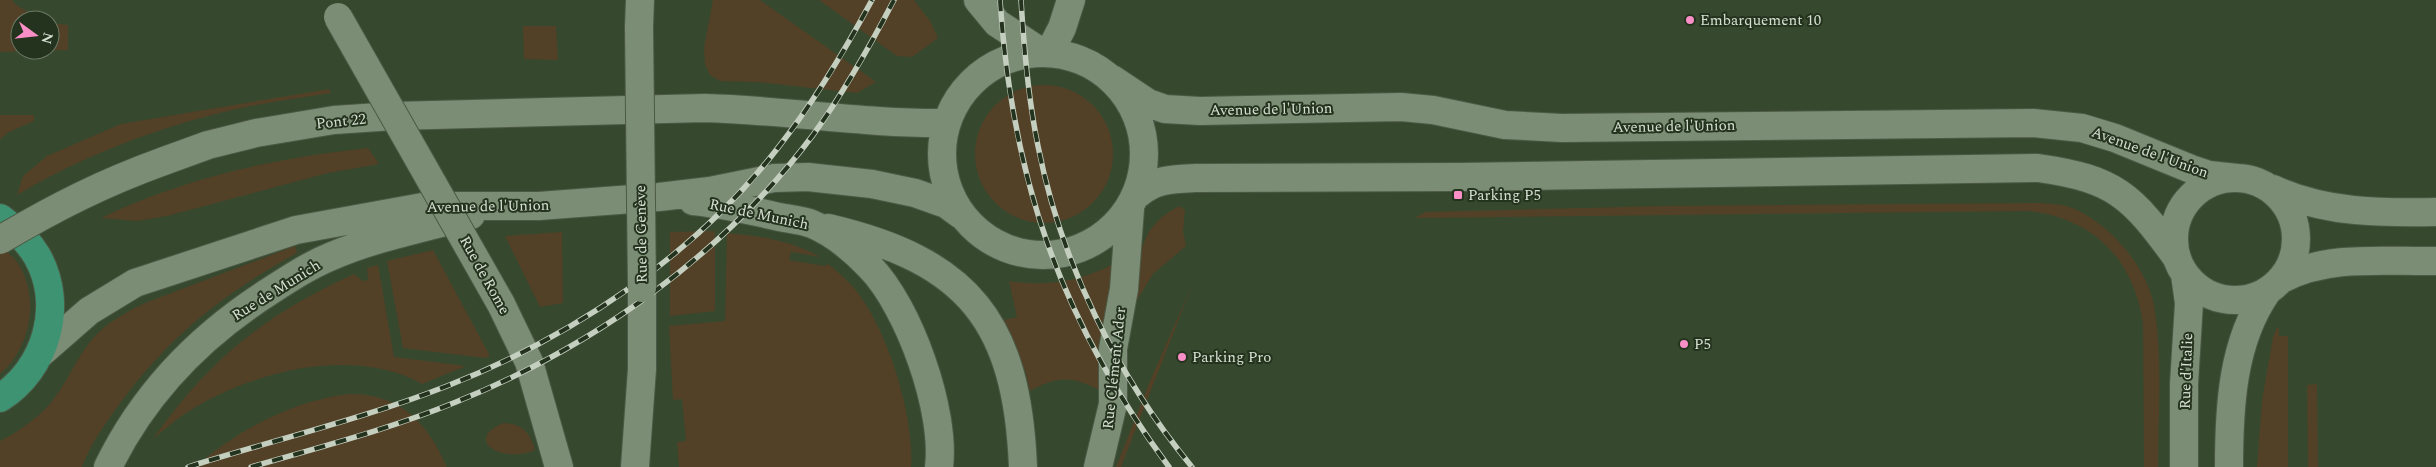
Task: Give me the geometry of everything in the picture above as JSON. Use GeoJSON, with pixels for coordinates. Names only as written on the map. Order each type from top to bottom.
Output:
{"type":"FeatureCollection","features":[{"type":"Feature","properties":{"kind":"main road"},"geometry":{"type":"LineString","coordinates":[[0,218],[21,235],[38,257],[47,281],[51,305],[49,330],[41,353],[28,374],[11,391],[0,398]]}},
{"type":"Feature","properties":{"kind":"street","name":"Rue de Genève"},"geometry":{"type":"LineString","coordinates":[[635,467],[640,422],[642,288],[640,0]]}},
{"type":"Feature","properties":{"kind":"street"},"geometry":{"type":"LineString","coordinates":[[978,0],[997,23],[1045,53],[1062,28],[1071,0]]}},
{"type":"Feature","properties":{"kind":"street","name":"Rue de Rome"},"geometry":{"type":"LineString","coordinates":[[338,17],[522,342],[559,467]]}},
{"type":"Feature","properties":{"kind":"street","name":"Avenue de l'Union"},"geometry":{"type":"LineString","coordinates":[[2436,212],[2386,213],[2336,209],[2288,196],[2253,180],[2209,175],[2115,138],[2082,128],[2033,123],[1562,128],[1505,125],[1433,110],[1401,107],[1165,109],[1148,103],[1091,64],[1067,55],[1045,53],[1016,56],[989,68],[971,82],[957,101],[946,123],[942,146],[943,170],[949,194],[961,214],[977,232],[998,246],[1022,254],[1048,256],[1073,252],[1097,241],[1116,225],[1147,186],[1160,180],[1195,178],[1450,177],[2038,168],[2068,172],[2096,181],[2123,194],[2148,219],[2197,288],[2213,297],[2231,301],[2248,299],[2308,268],[2327,264],[2436,261]]}},
{"type":"Feature","properties":{"kind":"street","name":"Avenue de l'Union"},"geometry":{"type":"LineString","coordinates":[[1112,79],[1130,101],[1141,127],[1145,155],[1144,174],[1134,201]]}},
{"type":"Feature","properties":{"kind":"street","name":"Pont 22"},"geometry":{"type":"LineString","coordinates":[[0,240],[58,206],[111,180],[164,160],[208,145],[256,133],[334,120],[404,116],[705,108],[748,109],[906,124],[946,123]]}},
{"type":"Feature","properties":{"kind":"street","name":"Avenue de l'Union"},"geometry":{"type":"LineString","coordinates":[[41,353],[88,311],[135,283],[296,230],[428,206],[539,206],[659,197],[710,191],[774,178],[808,178],[872,184],[916,192],[946,204],[961,214]]}},
{"type":"Feature","properties":{"kind":"street","name":"Avenue de l'Union"},"geometry":{"type":"LineString","coordinates":[[2181,267],[2174,240],[2176,223],[2188,201],[2206,185],[2222,179],[2237,178]]}},
{"type":"Feature","properties":{"kind":"street","name":"Avenue de l'Union"},"geometry":{"type":"LineString","coordinates":[[2268,187],[2280,197],[2289,209],[2297,236],[2292,263],[2275,286]]}},
{"type":"Feature","properties":{"kind":"street","name":"Rue de Munich"},"geometry":{"type":"LineString","coordinates":[[659,197],[740,208],[812,224],[843,243],[871,267],[895,301],[915,343],[932,395],[938,428],[939,467]]}},
{"type":"Feature","properties":{"kind":"street","name":"Rue Clément Ader"},"geometry":{"type":"LineString","coordinates":[[1098,467],[1113,404],[1114,348],[1124,289],[1134,201]]}},
{"type":"Feature","properties":{"kind":"street","name":"Rue de Munich"},"geometry":{"type":"LineString","coordinates":[[108,467],[119,445],[151,395],[194,349],[238,311],[293,276],[332,256],[385,238],[483,212],[539,206]]}},
{"type":"Feature","properties":{"kind":"street"},"geometry":{"type":"LineString","coordinates":[[812,224],[864,236],[906,251],[956,282],[982,312],[1003,351],[1015,392],[1023,467]]}},
{"type":"Feature","properties":{"kind":"street","name":"Rue d'Italie"},"geometry":{"type":"LineString","coordinates":[[2181,267],[2189,303],[2184,384],[2184,467]]}},
{"type":"Feature","properties":{"kind":"street"},"geometry":{"type":"LineString","coordinates":[[2229,467],[2229,430],[2237,366],[2250,322],[2275,286]]}},
{"type":"Feature","properties":{"kind":"street"},"geometry":{"type":"LineString","coordinates":[[640,422],[647,467]]}},
{"type":"Feature","properties":{"kind":"shaded area"},"geometry":{"type":"Polygon","coordinates":[[[0,0],[2436,0],[2436,467],[0,467],[0,0]]]}},
{"type":"Feature","properties":{"kind":"shaded area"},"geometry":{"type":"Polygon","coordinates":[[[0,0],[12,0],[25,10],[10,10],[10,52],[0,52],[0,0]]]}},
{"type":"Feature","properties":{"kind":"shaded area"},"geometry":{"type":"Polygon","coordinates":[[[713,0],[760,0],[876,82],[857,93],[758,82],[720,81],[710,75],[705,64],[704,47],[713,0]]]}},
{"type":"Feature","properties":{"kind":"shaded area"},"geometry":{"type":"Polygon","coordinates":[[[819,0],[914,0],[930,21],[938,38],[912,57],[897,56],[819,0]]]}},
{"type":"Feature","properties":{"kind":"shaded area"},"geometry":{"type":"Polygon","coordinates":[[[60,24],[68,25],[68,50],[60,50],[60,24]]]}},
{"type":"Feature","properties":{"kind":"shaded area"},"geometry":{"type":"Polygon","coordinates":[[[523,26],[556,26],[558,60],[524,59],[523,26]]]}},
{"type":"Feature","properties":{"kind":"shaded area"},"geometry":{"type":"Polygon","coordinates":[[[1044,85],[1070,90],[1093,105],[1108,128],[1113,154],[1108,180],[1093,203],[1070,218],[1044,223],[1018,218],[995,203],[980,180],[975,154],[980,128],[995,105],[1018,90],[1044,85]]]}},
{"type":"Feature","properties":{"kind":"shaded area"},"geometry":{"type":"Polygon","coordinates":[[[329,89],[331,93],[237,109],[152,133],[69,167],[17,195],[23,176],[47,156],[121,124],[329,89]]]}},
{"type":"Feature","properties":{"kind":"shaded area"},"geometry":{"type":"Polygon","coordinates":[[[0,115],[34,115],[34,121],[9,132],[0,139],[0,115]]]}},
{"type":"Feature","properties":{"kind":"shaded area"},"geometry":{"type":"Polygon","coordinates":[[[368,148],[379,164],[328,173],[167,216],[137,221],[101,218],[166,191],[232,171],[299,157],[368,148]]]}},
{"type":"Feature","properties":{"kind":"shaded area"},"geometry":{"type":"Polygon","coordinates":[[[2040,203],[2063,205],[2094,220],[2121,244],[2143,274],[2150,290],[2157,326],[2159,386],[2158,467],[2144,467],[2143,323],[2138,300],[2130,279],[2106,245],[2090,232],[2072,222],[2051,215],[2028,211],[1415,218],[1425,212],[1663,206],[2040,203]]]}},
{"type":"Feature","properties":{"kind":"shaded area"},"geometry":{"type":"Polygon","coordinates":[[[1179,206],[1185,210],[1183,231],[1186,246],[1153,274],[1133,307],[1142,249],[1146,237],[1153,226],[1179,206]]]}},
{"type":"Feature","properties":{"kind":"shaded area"},"geometry":{"type":"Polygon","coordinates":[[[715,231],[715,311],[670,316],[670,232],[715,231]]]}},
{"type":"Feature","properties":{"kind":"shaded area"},"geometry":{"type":"Polygon","coordinates":[[[562,232],[563,303],[540,307],[505,236],[562,232]]]}},
{"type":"Feature","properties":{"kind":"shaded area"},"geometry":{"type":"Polygon","coordinates":[[[727,233],[775,240],[809,251],[820,257],[791,252],[789,260],[824,266],[828,264],[853,287],[877,325],[896,373],[908,423],[911,467],[679,467],[677,442],[686,441],[682,399],[673,400],[669,326],[725,321],[727,233]]]}},
{"type":"Feature","properties":{"kind":"shaded area"},"geometry":{"type":"Polygon","coordinates":[[[295,246],[297,253],[224,299],[181,334],[142,375],[123,399],[95,440],[82,467],[0,467],[0,441],[26,425],[49,405],[91,340],[110,323],[145,303],[295,246]]]}},
{"type":"Feature","properties":{"kind":"shaded area"},"geometry":{"type":"Polygon","coordinates":[[[0,247],[15,259],[23,273],[30,303],[26,335],[20,350],[0,374],[0,247]]]}},
{"type":"Feature","properties":{"kind":"shaded area"},"geometry":{"type":"Polygon","coordinates":[[[433,250],[490,356],[485,358],[403,348],[387,261],[433,250]]]}},
{"type":"Feature","properties":{"kind":"shaded area"},"geometry":{"type":"Polygon","coordinates":[[[1114,264],[1102,336],[1103,392],[1075,380],[1049,382],[1030,391],[1025,370],[1004,320],[1017,317],[1009,281],[1050,283],[1063,281],[1089,275],[1114,264]]]}},
{"type":"Feature","properties":{"kind":"shaded area"},"geometry":{"type":"Polygon","coordinates":[[[378,265],[394,357],[466,366],[422,384],[394,372],[364,366],[333,365],[301,368],[240,386],[211,398],[182,416],[153,439],[196,385],[241,342],[293,306],[354,274],[363,281],[368,280],[367,268],[378,265]]]}},
{"type":"Feature","properties":{"kind":"shaded area"},"geometry":{"type":"Polygon","coordinates":[[[1193,283],[1121,467],[1116,467],[1150,381],[1193,283]]]}},
{"type":"Feature","properties":{"kind":"shaded area"},"geometry":{"type":"Polygon","coordinates":[[[2277,328],[2279,328],[2279,336],[2288,336],[2288,467],[2257,467],[2262,401],[2273,337],[2277,328]]]}},
{"type":"Feature","properties":{"kind":"shaded area"},"geometry":{"type":"Polygon","coordinates":[[[2317,384],[2318,467],[2308,467],[2307,385],[2317,384]]]}},
{"type":"Feature","properties":{"kind":"shaded area"},"geometry":{"type":"Polygon","coordinates":[[[348,394],[366,395],[383,399],[410,413],[430,436],[447,467],[195,467],[247,429],[267,419],[307,403],[348,394]]]}},
{"type":"Feature","properties":{"kind":"shaded area"},"geometry":{"type":"Polygon","coordinates":[[[503,423],[515,425],[525,430],[535,450],[523,454],[511,454],[492,448],[487,443],[486,437],[491,430],[503,423]]]}},
{"type":"Feature","properties":{"kind":"railway"},"geometry":{"type":"LineString","coordinates":[[188,467],[383,409],[447,386],[494,366],[540,343],[584,318],[628,289],[669,258],[708,224],[744,188],[777,149],[804,113],[828,76],[872,0]]}},
{"type":"Feature","properties":{"kind":"railway"},"geometry":{"type":"LineString","coordinates":[[251,467],[380,429],[456,402],[558,354],[606,325],[653,292],[697,257],[739,219],[778,179],[813,135],[846,86],[894,0]]}},
{"type":"Feature","properties":{"kind":"railway"},"geometry":{"type":"LineString","coordinates":[[1000,0],[1006,66],[1016,128],[1030,188],[1048,246],[1071,303],[1099,358],[1131,412],[1169,467]]}},
{"type":"Feature","properties":{"kind":"railway"},"geometry":{"type":"LineString","coordinates":[[1021,0],[1027,73],[1038,146],[1048,190],[1061,233],[1077,275],[1116,356],[1165,432],[1192,467]]}},
{"type":"Feature","properties":{"kind":"place","name":"Embarquement 10"},"geometry":{"type":"Point","coordinates":[1690,20]}},
{"type":"Feature","properties":{"kind":"place","name":"Parking P5"},"geometry":{"type":"Point","coordinates":[1458,195]}},
{"type":"Feature","properties":{"kind":"place","name":"P5"},"geometry":{"type":"Point","coordinates":[1684,344]}},
{"type":"Feature","properties":{"kind":"place","name":"Parking Pro"},"geometry":{"type":"Point","coordinates":[1182,357]}}]}
